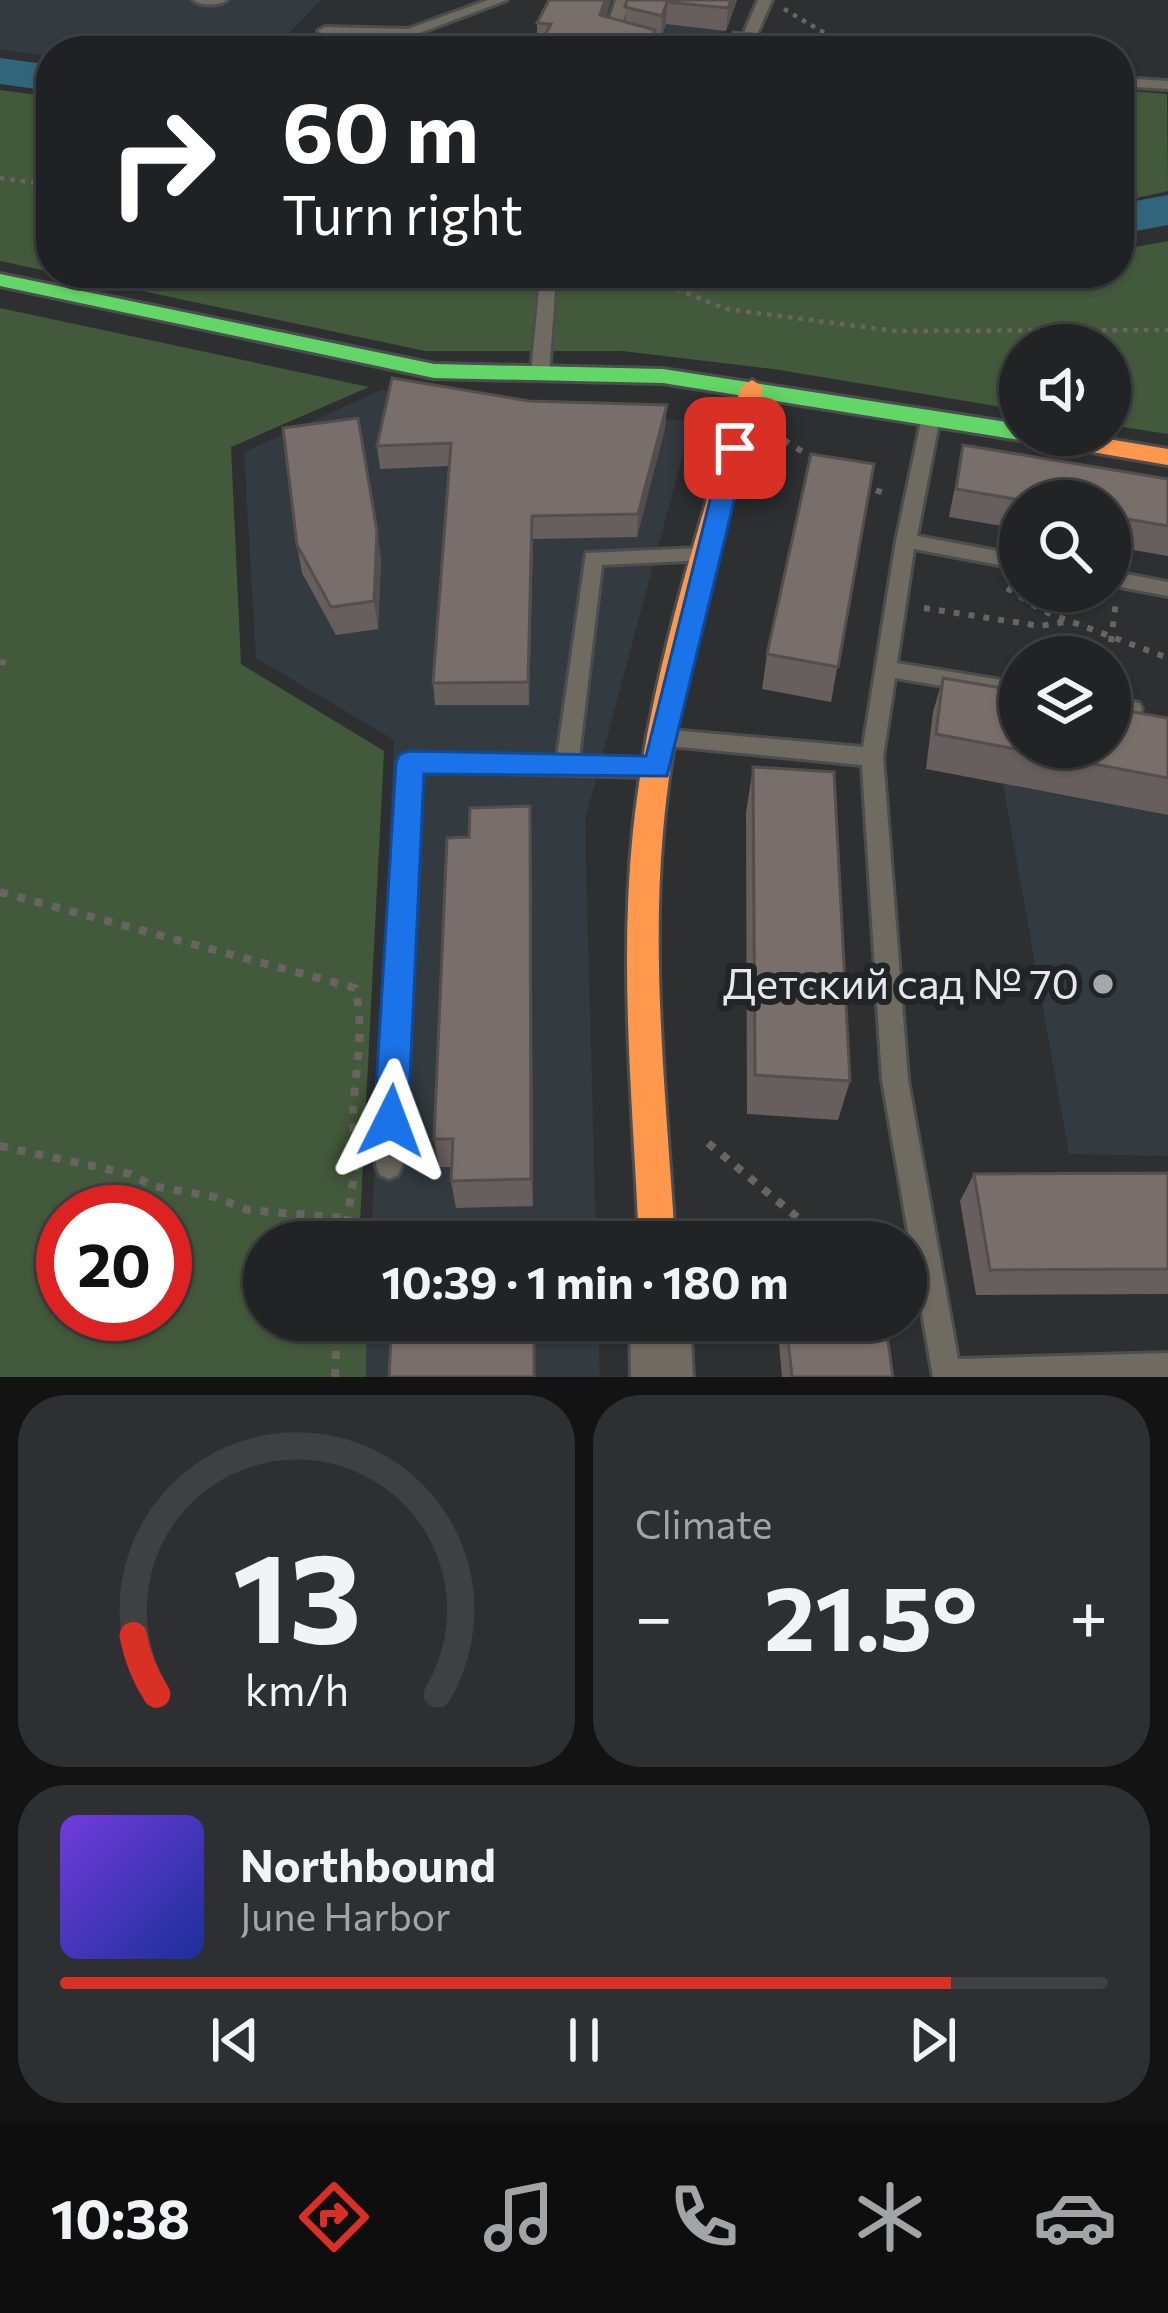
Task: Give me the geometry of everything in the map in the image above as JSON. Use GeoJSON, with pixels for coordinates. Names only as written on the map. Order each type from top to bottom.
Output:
{"type":"FeatureCollection","features":[{"type":"Feature","properties":{"kind":"street"},"geometry":{"type":"LineString","coordinates":[[0,280],[36,288]]}},
{"type":"Feature","properties":{"kind":"street"},"geometry":{"type":"LineString","coordinates":[[38,288],[434,371],[663,376],[999,428]]}},
{"type":"Feature","properties":{"kind":"street"},"geometry":{"type":"LineString","coordinates":[[656,1221],[644,892],[657,768],[752,387]]}},
{"type":"Feature","properties":{"kind":"street"},"geometry":{"type":"LineString","coordinates":[[1131,451],[1168,457]]}},
{"type":"Feature","properties":{"kind":"street"},"geometry":{"type":"LineString","coordinates":[[661,1341],[662,1377]]}},
{"type":"Feature","properties":{"kind":"lane"},"geometry":{"type":"LineString","coordinates":[[200,0],[220,0]]}},
{"type":"Feature","properties":{"kind":"lane"},"geometry":{"type":"LineString","coordinates":[[325,32],[409,33],[500,0]]}},
{"type":"Feature","properties":{"kind":"lane"},"geometry":{"type":"LineString","coordinates":[[616,36],[611,35],[623,0]]}},
{"type":"Feature","properties":{"kind":"lane"},"geometry":{"type":"LineString","coordinates":[[750,36],[765,0]]}},
{"type":"Feature","properties":{"kind":"lane"},"geometry":{"type":"LineString","coordinates":[[1134,83],[1168,85]]}},
{"type":"Feature","properties":{"kind":"lane"},"geometry":{"type":"LineString","coordinates":[[540,374],[547,288]]}},
{"type":"Feature","properties":{"kind":"lane"},"geometry":{"type":"LineString","coordinates":[[931,417],[872,757],[895,1079],[947,1376],[1168,1367]]}},
{"type":"Feature","properties":{"kind":"lane"},"geometry":{"type":"LineString","coordinates":[[906,541],[999,558]]}},
{"type":"Feature","properties":{"kind":"lane"},"geometry":{"type":"LineString","coordinates":[[567,766],[593,558],[707,555]]}},
{"type":"Feature","properties":{"kind":"lane"},"geometry":{"type":"LineString","coordinates":[[1131,582],[1168,589]]}},
{"type":"Feature","properties":{"kind":"lane"},"geometry":{"type":"LineString","coordinates":[[886,669],[999,688]]}},
{"type":"Feature","properties":{"kind":"lane"},"geometry":{"type":"LineString","coordinates":[[662,737],[872,757]]}},
{"type":"Feature","properties":{"kind":"lane"},"geometry":{"type":"LineString","coordinates":[[389,1166],[410,762],[657,768]]}},
{"type":"Feature","properties":{"kind":"path"},"geometry":{"type":"LineString","coordinates":[[765,0],[832,36]]}},
{"type":"Feature","properties":{"kind":"path"},"geometry":{"type":"LineString","coordinates":[[0,178],[36,183]]}},
{"type":"Feature","properties":{"kind":"path"},"geometry":{"type":"LineString","coordinates":[[675,288],[726,309],[928,335],[1168,330]]}},
{"type":"Feature","properties":{"kind":"path"},"geometry":{"type":"LineString","coordinates":[[776,436],[823,464]]}},
{"type":"Feature","properties":{"kind":"path"},"geometry":{"type":"LineString","coordinates":[[854,480],[914,505]]}},
{"type":"Feature","properties":{"kind":"path"},"geometry":{"type":"LineString","coordinates":[[961,551],[970,563],[1043,611],[1111,636]]}},
{"type":"Feature","properties":{"kind":"path"},"geometry":{"type":"LineString","coordinates":[[897,603],[1040,626],[1070,621]]}},
{"type":"Feature","properties":{"kind":"path"},"geometry":{"type":"LineString","coordinates":[[1131,644],[1168,658]]}},
{"type":"Feature","properties":{"kind":"path"},"geometry":{"type":"LineString","coordinates":[[0,892],[355,988],[360,1018],[351,1097],[356,1157],[346,1221]]}},
{"type":"Feature","properties":{"kind":"path"},"geometry":{"type":"LineString","coordinates":[[695,1135],[801,1221]]}},
{"type":"Feature","properties":{"kind":"path"},"geometry":{"type":"LineString","coordinates":[[0,1146],[130,1174],[153,1186],[215,1197],[248,1210],[346,1218]]}},
{"type":"Feature","properties":{"kind":"path"},"geometry":{"type":"LineString","coordinates":[[335,1377],[336,1341]]}},
{"type":"Feature","properties":{"kind":"shaded area"},"geometry":{"type":"Polygon","coordinates":[[[0,0],[321,0],[286,36],[36,36],[36,55],[0,49],[0,0]]]}},
{"type":"Feature","properties":{"kind":"shaded area"},"geometry":{"type":"Polygon","coordinates":[[[563,0],[736,0],[722,36],[543,36],[563,0]]]}},
{"type":"Feature","properties":{"kind":"shaded area"},"geometry":{"type":"Polygon","coordinates":[[[381,390],[565,416],[692,420],[585,820],[595,1221],[372,1221],[394,740],[256,658],[244,452],[381,390]]]}},
{"type":"Feature","properties":{"kind":"shaded area","name":"Детский сад № 70"},"geometry":{"type":"Polygon","coordinates":[[[1003,784],[1168,815],[1168,1156],[1069,1154],[1003,784]]]}},
{"type":"Feature","properties":{"kind":"shaded area"},"geometry":{"type":"Polygon","coordinates":[[[367,1341],[599,1341],[600,1377],[366,1377],[367,1341]]]}},
{"type":"Feature","properties":{"kind":"green space"},"geometry":{"type":"Polygon","coordinates":[[[0,90],[36,95],[36,269],[0,261],[0,90]]]}},
{"type":"Feature","properties":{"kind":"green space"},"geometry":{"type":"Polygon","coordinates":[[[1134,91],[1167,94],[1168,191],[1134,199],[1134,91]]]}},
{"type":"Feature","properties":{"kind":"green space"},"geometry":{"type":"Polygon","coordinates":[[[1168,241],[1168,434],[1131,428],[1131,324],[999,324],[999,407],[773,369],[622,351],[425,351],[128,288],[1134,288],[1134,247],[1168,241]]]}},
{"type":"Feature","properties":{"kind":"green space"},"geometry":{"type":"Polygon","coordinates":[[[0,308],[369,387],[231,447],[241,664],[384,751],[360,1221],[243,1221],[243,1341],[367,1341],[366,1377],[0,1377],[0,308]]]}},
{"type":"Feature","properties":{"kind":"building"},"geometry":{"type":"Polygon","coordinates":[[[549,0],[605,0],[600,15],[655,30],[652,36],[544,36],[551,24],[537,23],[549,0]]]}},
{"type":"Feature","properties":{"kind":"building"},"geometry":{"type":"Polygon","coordinates":[[[627,0],[731,0],[728,8],[667,2],[662,16],[625,7],[627,0]]]}},
{"type":"Feature","properties":{"kind":"building"},"geometry":{"type":"Polygon","coordinates":[[[392,378],[529,401],[667,405],[638,514],[532,516],[528,682],[433,683],[451,443],[377,446],[392,378]]]}},
{"type":"Feature","properties":{"kind":"building"},"geometry":{"type":"Polygon","coordinates":[[[358,418],[377,531],[374,601],[331,607],[297,545],[283,428],[358,418]]]}},
{"type":"Feature","properties":{"kind":"building"},"geometry":{"type":"Polygon","coordinates":[[[963,445],[999,451],[999,456],[1029,456],[1168,479],[1168,526],[1131,520],[1131,480],[999,480],[999,496],[956,489],[963,445]]]}},
{"type":"Feature","properties":{"kind":"building"},"geometry":{"type":"Polygon","coordinates":[[[811,454],[874,464],[838,667],[767,654],[811,454]]]}},
{"type":"Feature","properties":{"kind":"building"},"geometry":{"type":"Polygon","coordinates":[[[943,678],[999,687],[999,746],[936,734],[943,678]]]}},
{"type":"Feature","properties":{"kind":"building"},"geometry":{"type":"Polygon","coordinates":[[[1131,712],[1168,718],[1168,778],[1115,768],[1131,768],[1131,712]]]}},
{"type":"Feature","properties":{"kind":"building"},"geometry":{"type":"Polygon","coordinates":[[[753,767],[834,772],[850,1081],[755,1075],[753,767]]]}},
{"type":"Feature","properties":{"kind":"building"},"geometry":{"type":"Polygon","coordinates":[[[530,806],[531,1179],[451,1181],[453,1139],[434,1139],[447,838],[469,837],[470,808],[530,806]]]}},
{"type":"Feature","properties":{"kind":"building"},"geometry":{"type":"Polygon","coordinates":[[[1168,1173],[1168,1269],[990,1270],[974,1174],[1168,1173]]]}},
{"type":"Feature","properties":{"kind":"building"},"geometry":{"type":"Polygon","coordinates":[[[391,1341],[534,1341],[534,1377],[389,1377],[391,1341]]]}},
{"type":"Feature","properties":{"kind":"building"},"geometry":{"type":"Polygon","coordinates":[[[788,1341],[888,1341],[893,1377],[792,1377],[788,1341]]]}},
{"type":"Feature","properties":{"kind":"waterway"},"geometry":{"type":"LineString","coordinates":[[0,71],[36,76]]}},
{"type":"Feature","properties":{"kind":"waterway"},"geometry":{"type":"LineString","coordinates":[[1134,216],[1168,210]]}},
{"type":"Feature","properties":{"kind":"traffic: fast"},"geometry":{"type":"LineString","coordinates":[[0,280],[36,288]]}},
{"type":"Feature","properties":{"kind":"traffic: fast"},"geometry":{"type":"LineString","coordinates":[[38,288],[434,371],[663,376],[999,429]]}},
{"type":"Feature","properties":{"kind":"traffic: slow"},"geometry":{"type":"LineString","coordinates":[[656,1221],[644,985],[648,831],[676,663],[752,387]]}},
{"type":"Feature","properties":{"kind":"traffic: slow"},"geometry":{"type":"LineString","coordinates":[[1131,451],[1168,457]]}},
{"type":"Feature","properties":{"kind":"place","name":"Детский сад № 70"},"geometry":{"type":"Point","coordinates":[1103,984]}},
{"type":"Feature","properties":{"kind":"route"},"geometry":{"type":"LineString","coordinates":[[391,1121],[410,762],[657,768],[735,448]]}}]}
